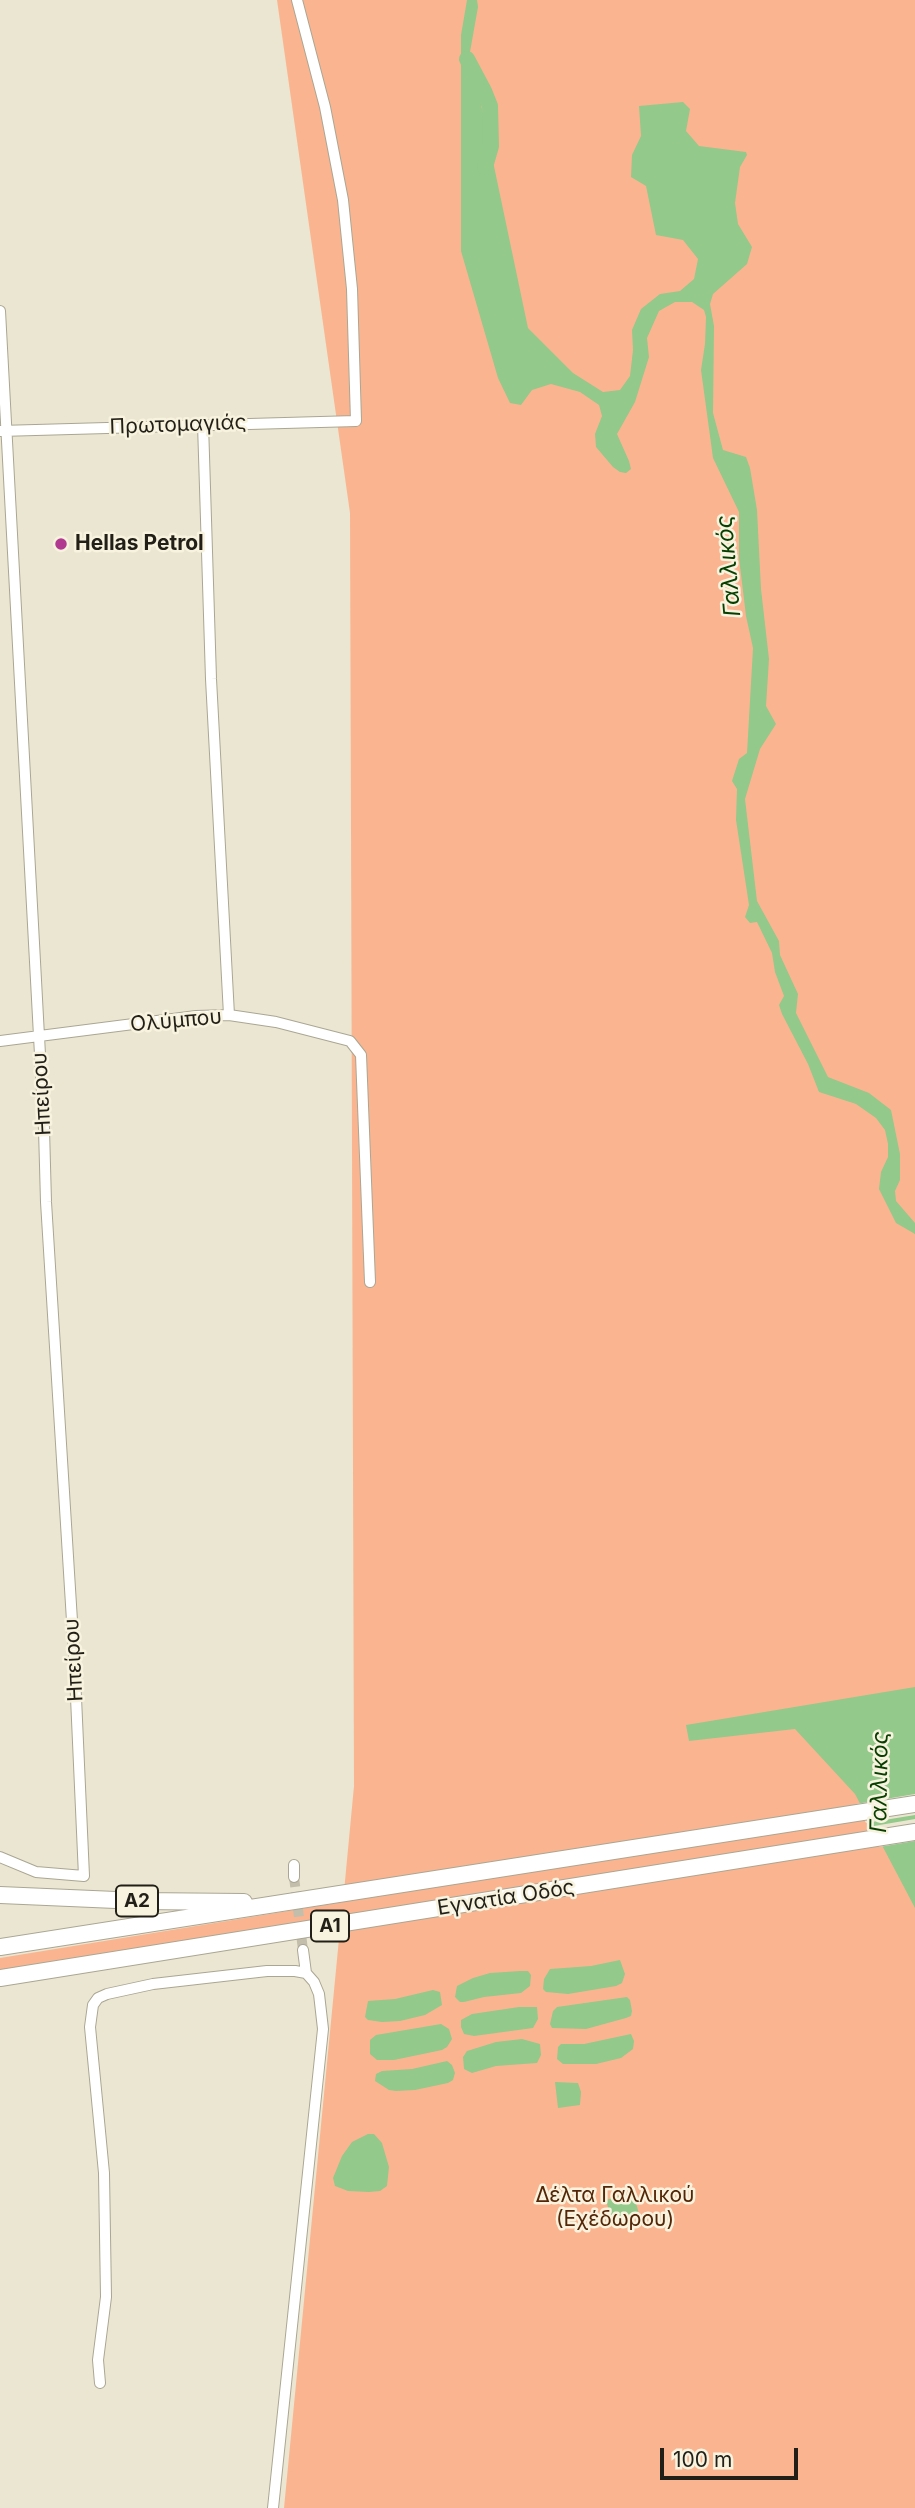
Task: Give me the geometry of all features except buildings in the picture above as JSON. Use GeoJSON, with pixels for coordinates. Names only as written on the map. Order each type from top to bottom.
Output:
{"type":"FeatureCollection","features":[{"type":"Feature","properties":{"kind":"highway","name":"Εγνατία Οδός"},"geometry":{"type":"LineString","coordinates":[[274,1904],[915,1804]]}},
{"type":"Feature","properties":{"kind":"highway","name":"Εγνατία Οδός"},"geometry":{"type":"LineString","coordinates":[[97,1962],[915,1832]]}},
{"type":"Feature","properties":{"kind":"highway","name":"Α2"},"geometry":{"type":"LineString","coordinates":[[0,1895],[274,1904]]}},
{"type":"Feature","properties":{"kind":"highway","name":"Α1"},"geometry":{"type":"LineString","coordinates":[[0,1947],[274,1904]]}},
{"type":"Feature","properties":{"kind":"highway","name":"Α1"},"geometry":{"type":"LineString","coordinates":[[0,1978],[97,1962]]}},
{"type":"Feature","properties":{"kind":"highway"},"geometry":{"type":"LineString","coordinates":[[0,1987],[51,1977],[97,1962]]}},
{"type":"Feature","properties":{"kind":"street","name":"Πρωτομαγιάς"},"geometry":{"type":"LineString","coordinates":[[2,431],[356,421],[352,289],[343,200],[325,107],[297,0]]}},
{"type":"Feature","properties":{"kind":"street","name":"Ηπείρου"},"geometry":{"type":"LineString","coordinates":[[0,311],[2,431],[75,1665],[84,1877],[36,1872],[0,1857]]}},
{"type":"Feature","properties":{"kind":"street"},"geometry":{"type":"LineString","coordinates":[[203,424],[211,679],[229,1015]]}},
{"type":"Feature","properties":{"kind":"street","name":"Ολύμπου"},"geometry":{"type":"LineString","coordinates":[[0,1041],[196,1016],[229,1015],[276,1022],[349,1041],[360,1055],[370,1282]]}},
{"type":"Feature","properties":{"kind":"street"},"geometry":{"type":"LineString","coordinates":[[294,1865],[294,1877]]}},
{"type":"Feature","properties":{"kind":"street"},"geometry":{"type":"LineString","coordinates":[[273,2508],[323,2029],[319,1994],[306,1973],[303,1950]]}},
{"type":"Feature","properties":{"kind":"street"},"geometry":{"type":"LineString","coordinates":[[100,2383],[99,2360],[106,2297],[104,2173],[90,2026],[93,2005],[98,1998],[107,1994],[153,1984],[267,1971],[306,1973]]}},
{"type":"Feature","properties":{"kind":"green space","name":"Δέλτα Γαλλικού (Εχέδωρου)"},"geometry":{"type":"Polygon","coordinates":[[[277,0],[915,0],[915,2508],[284,2508],[341,1918],[0,1972],[0,1958],[343,1902],[354,1786],[350,513],[277,0]]]}},
{"type":"Feature","properties":{"kind":"water"},"geometry":{"type":"Polygon","coordinates":[[[467,0],[477,0],[470,52],[528,328],[573,373],[603,392],[620,390],[630,376],[632,330],[641,309],[660,294],[680,291],[694,279],[698,259],[683,240],[656,235],[646,186],[631,177],[632,155],[641,136],[639,106],[683,102],[690,109],[686,131],[699,146],[746,152],[740,167],[735,203],[738,224],[752,247],[747,264],[713,294],[710,304],[714,326],[713,413],[723,450],[746,457],[757,510],[761,589],[769,659],[766,706],[776,724],[760,749],[745,799],[757,901],[779,941],[780,955],[798,994],[796,1013],[828,1077],[869,1093],[891,1110],[900,1154],[900,1180],[895,1191],[896,1201],[915,1223],[915,1234],[896,1223],[879,1189],[881,1172],[888,1157],[885,1130],[876,1118],[856,1104],[819,1092],[782,1014],[779,1005],[784,996],[775,972],[772,953],[757,922],[750,923],[745,917],[749,905],[736,820],[737,789],[732,781],[739,759],[747,753],[753,648],[739,558],[739,512],[713,458],[701,370],[705,344],[704,310],[692,302],[675,302],[659,311],[647,338],[649,357],[635,402],[617,434],[631,469],[626,473],[613,467],[596,447],[595,434],[602,416],[599,405],[580,392],[551,384],[532,390],[521,405],[510,403],[498,378],[461,251],[461,35],[467,0]]]}},
{"type":"Feature","properties":{"kind":"water"},"geometry":{"type":"Polygon","coordinates":[[[915,1687],[915,1908],[855,1794],[795,1729],[689,1741],[686,1725],[915,1687]]]}},
{"type":"Feature","properties":{"kind":"water"},"geometry":{"type":"Polygon","coordinates":[[[620,1960],[625,1974],[622,1983],[616,1986],[568,1994],[546,1992],[543,1989],[544,1979],[550,1969],[591,1966],[620,1960]]]}},
{"type":"Feature","properties":{"kind":"water"},"geometry":{"type":"Polygon","coordinates":[[[528,1971],[531,1975],[530,1986],[521,1993],[464,2002],[455,1997],[457,1986],[473,1978],[490,1973],[528,1971]]]}},
{"type":"Feature","properties":{"kind":"water"},"geometry":{"type":"Polygon","coordinates":[[[433,1990],[440,1992],[442,2005],[425,2015],[382,2022],[365,2017],[368,2001],[395,1999],[433,1990]]]}},
{"type":"Feature","properties":{"kind":"water"},"geometry":{"type":"Polygon","coordinates":[[[627,1997],[632,2011],[631,2016],[626,2018],[586,2029],[552,2028],[550,2024],[553,2011],[557,2007],[627,1997]]]}},
{"type":"Feature","properties":{"kind":"water"},"geometry":{"type":"Polygon","coordinates":[[[537,2007],[538,2019],[533,2028],[474,2036],[464,2034],[461,2027],[461,2020],[472,2014],[537,2007]]]}},
{"type":"Feature","properties":{"kind":"water"},"geometry":{"type":"Polygon","coordinates":[[[441,2024],[449,2029],[452,2039],[442,2050],[394,2060],[377,2060],[370,2054],[370,2040],[376,2035],[441,2024]]]}},
{"type":"Feature","properties":{"kind":"water"},"geometry":{"type":"Polygon","coordinates":[[[631,2034],[633,2049],[621,2058],[596,2064],[563,2064],[557,2059],[558,2047],[561,2044],[584,2044],[631,2034]]]}},
{"type":"Feature","properties":{"kind":"water"},"geometry":{"type":"Polygon","coordinates":[[[522,2039],[540,2044],[541,2055],[537,2063],[496,2066],[472,2073],[464,2069],[463,2057],[467,2051],[496,2042],[522,2039]]]}},
{"type":"Feature","properties":{"kind":"water"},"geometry":{"type":"Polygon","coordinates":[[[447,2061],[455,2073],[453,2080],[448,2083],[396,2091],[389,2090],[375,2081],[376,2074],[382,2071],[412,2069],[447,2061]]]}},
{"type":"Feature","properties":{"kind":"water"},"geometry":{"type":"Polygon","coordinates":[[[555,2082],[578,2083],[581,2092],[580,2105],[558,2108],[555,2082]]]}},
{"type":"Feature","properties":{"kind":"water"},"geometry":{"type":"Polygon","coordinates":[[[374,2134],[382,2143],[389,2167],[387,2186],[380,2191],[369,2192],[348,2191],[335,2186],[333,2178],[342,2156],[352,2142],[374,2134]]]}},
{"type":"Feature","properties":{"kind":"water"},"geometry":{"type":"Polygon","coordinates":[[[633,2192],[639,2214],[611,2218],[606,2200],[633,2192]]]}},
{"type":"Feature","properties":{"kind":"pier"},"geometry":{"type":"Polygon","coordinates":[[[915,1794],[915,1815],[866,1823],[856,1804],[915,1794]]]}},
{"type":"Feature","properties":{"kind":"pier"},"geometry":{"type":"Polygon","coordinates":[[[915,1819],[915,1841],[879,1847],[868,1827],[915,1819]]]}},
{"type":"Feature","properties":{"kind":"waterway","name":"Γαλλικός"},"geometry":{"type":"LineString","coordinates":[[467,59],[490,106],[491,146],[485,167]]}},
{"type":"Feature","properties":{"kind":"tunnel"},"geometry":{"type":"LineString","coordinates":[[294,1877],[303,1950]]}},
{"type":"Feature","properties":{"kind":"place","name":"Hellas Petrol"},"geometry":{"type":"Point","coordinates":[61,544]}}]}
